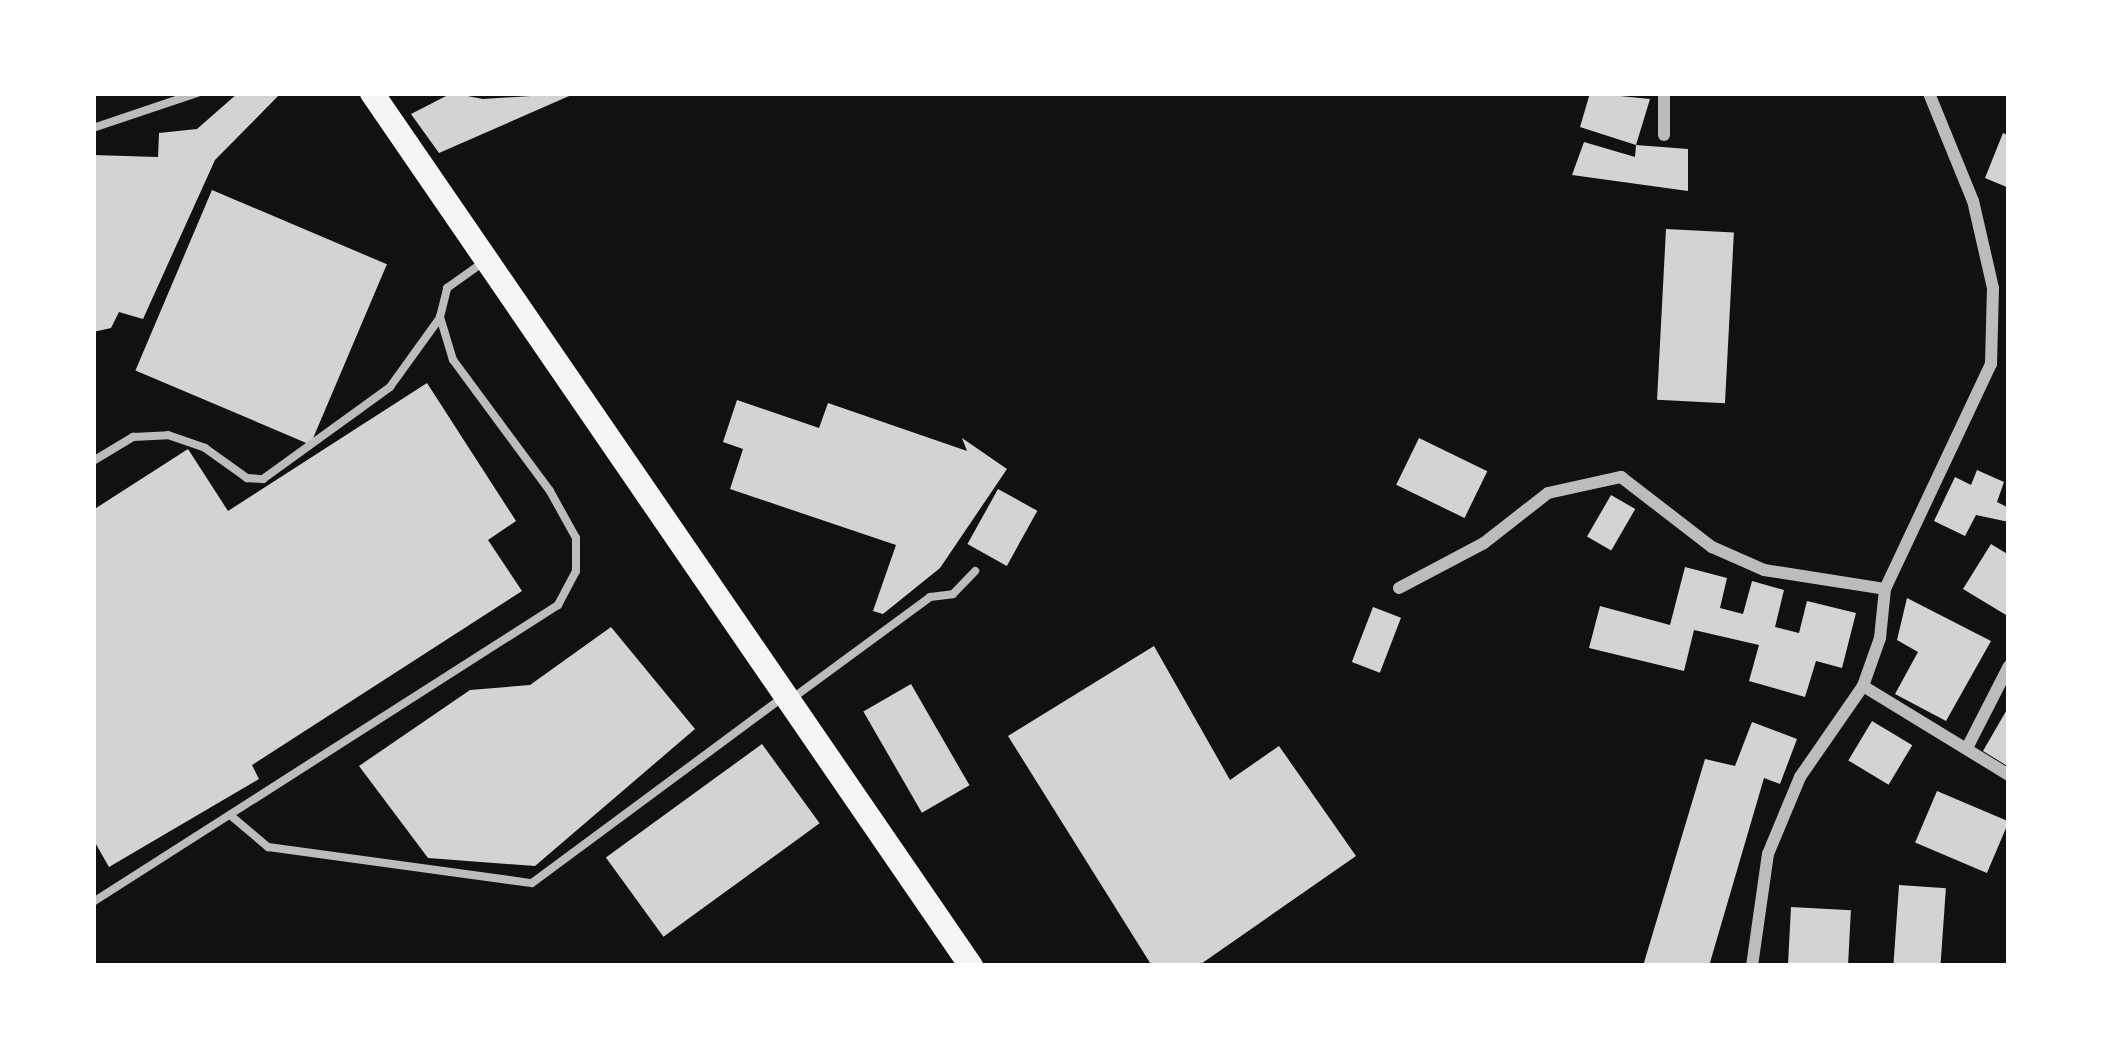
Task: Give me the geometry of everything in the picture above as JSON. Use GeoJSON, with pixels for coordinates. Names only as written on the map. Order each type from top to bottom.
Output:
{"type":"FeatureCollection","features":[{"type":"Feature","properties":{"kind":"main road"},"geometry":{"type":"LineString","coordinates":[[372,93],[971,966]]}},
{"type":"Feature","properties":{"kind":"street"},"geometry":{"type":"LineString","coordinates":[[1664,93],[1664,135]]}},
{"type":"Feature","properties":{"kind":"street"},"geometry":{"type":"LineString","coordinates":[[1752,966],[1768,854],[1800,777],[1863,686],[1880,638],[1885,589],[1991,364],[1993,288],[1983,244],[1929,93]]}},
{"type":"Feature","properties":{"kind":"street"},"geometry":{"type":"LineString","coordinates":[[1399,588],[1484,543],[1548,493],[1622,477],[1712,547],[1764,570],[1885,589]]}},
{"type":"Feature","properties":{"kind":"street"},"geometry":{"type":"LineString","coordinates":[[1967,748],[2009,666]]}},
{"type":"Feature","properties":{"kind":"street"},"geometry":{"type":"LineString","coordinates":[[1863,686],[2009,775]]}},
{"type":"Feature","properties":{"kind":"lane"},"geometry":{"type":"LineString","coordinates":[[93,128],[197,93]]}},
{"type":"Feature","properties":{"kind":"lane"},"geometry":{"type":"LineString","coordinates":[[93,461],[133,437],[168,435],[205,448],[247,478],[263,479],[390,387],[440,317],[447,288],[487,260]]}},
{"type":"Feature","properties":{"kind":"lane"},"geometry":{"type":"LineString","coordinates":[[93,902],[558,605],[575,571],[575,538],[550,490],[453,360],[440,317]]}},
{"type":"Feature","properties":{"kind":"lane"},"geometry":{"type":"LineString","coordinates":[[230,814],[268,847],[532,884],[930,597],[953,593],[975,571]]}},
{"type":"Feature","properties":{"kind":"building"},"geometry":{"type":"Polygon","coordinates":[[[238,93],[281,93],[215,160],[143,319],[119,312],[111,328],[93,332],[93,155],[158,157],[159,133],[197,129],[238,93]]]}},
{"type":"Feature","properties":{"kind":"building"},"geometry":{"type":"Polygon","coordinates":[[[452,93],[483,99],[576,93],[439,153],[411,114],[452,93]]]}},
{"type":"Feature","properties":{"kind":"building"},"geometry":{"type":"Polygon","coordinates":[[[1590,93],[1650,99],[1636,145],[1580,127],[1590,93]]]}},
{"type":"Feature","properties":{"kind":"building"},"geometry":{"type":"Polygon","coordinates":[[[2003,133],[2009,136],[2009,188],[1985,178],[2003,133]]]}},
{"type":"Feature","properties":{"kind":"building"},"geometry":{"type":"Polygon","coordinates":[[[1584,142],[1635,157],[1636,145],[1688,149],[1688,191],[1572,175],[1584,142]]]}},
{"type":"Feature","properties":{"kind":"building"},"geometry":{"type":"Polygon","coordinates":[[[212,190],[387,264],[310,445],[135,370],[212,190]]]}},
{"type":"Feature","properties":{"kind":"building"},"geometry":{"type":"Polygon","coordinates":[[[1666,229],[1734,233],[1725,403],[1657,400],[1666,229]]]}},
{"type":"Feature","properties":{"kind":"building"},"geometry":{"type":"Polygon","coordinates":[[[427,383],[516,521],[488,540],[522,591],[252,765],[259,779],[109,867],[93,839],[93,510],[188,449],[228,511],[427,383]]]}},
{"type":"Feature","properties":{"kind":"building"},"geometry":{"type":"Polygon","coordinates":[[[737,400],[819,428],[828,403],[967,451],[962,438],[1007,469],[940,568],[883,614],[873,611],[896,545],[730,489],[743,449],[723,442],[737,400]]]}},
{"type":"Feature","properties":{"kind":"building"},"geometry":{"type":"Polygon","coordinates":[[[1419,438],[1487,471],[1465,518],[1396,485],[1419,438]]]}},
{"type":"Feature","properties":{"kind":"building"},"geometry":{"type":"Polygon","coordinates":[[[1977,470],[2004,482],[1997,502],[2009,508],[2009,522],[1976,515],[1965,536],[1934,521],[1955,477],[1971,485],[1977,470]]]}},
{"type":"Feature","properties":{"kind":"building"},"geometry":{"type":"Polygon","coordinates":[[[998,489],[1037,511],[1007,566],[967,544],[998,489]]]}},
{"type":"Feature","properties":{"kind":"building"},"geometry":{"type":"Polygon","coordinates":[[[1611,495],[1635,509],[1611,551],[1587,537],[1611,495]]]}},
{"type":"Feature","properties":{"kind":"building"},"geometry":{"type":"Polygon","coordinates":[[[1991,544],[2009,555],[2006,615],[1963,589],[1991,544]]]}},
{"type":"Feature","properties":{"kind":"building"},"geometry":{"type":"Polygon","coordinates":[[[1685,567],[1727,578],[1720,608],[1743,614],[1752,581],[1784,590],[1775,627],[1799,633],[1807,601],[1856,613],[1842,668],[1816,661],[1805,697],[1749,681],[1759,645],[1694,630],[1684,671],[1589,648],[1600,606],[1670,625],[1685,567]]]}},
{"type":"Feature","properties":{"kind":"building"},"geometry":{"type":"Polygon","coordinates":[[[1907,598],[1991,641],[1946,721],[1895,694],[1918,652],[1897,640],[1907,598]]]}},
{"type":"Feature","properties":{"kind":"building"},"geometry":{"type":"Polygon","coordinates":[[[1373,607],[1401,618],[1380,673],[1352,662],[1373,607]]]}},
{"type":"Feature","properties":{"kind":"building"},"geometry":{"type":"Polygon","coordinates":[[[611,627],[695,729],[535,866],[428,858],[359,766],[470,690],[530,685],[611,627]]]}},
{"type":"Feature","properties":{"kind":"building"},"geometry":{"type":"Polygon","coordinates":[[[1154,646],[1230,780],[1279,746],[1356,856],[1198,966],[1152,966],[1008,736],[1154,646]]]}},
{"type":"Feature","properties":{"kind":"building"},"geometry":{"type":"Polygon","coordinates":[[[911,684],[969,785],[922,813],[863,712],[911,684]]]}},
{"type":"Feature","properties":{"kind":"building"},"geometry":{"type":"Polygon","coordinates":[[[2009,706],[2009,767],[1983,751],[2009,706]]]}},
{"type":"Feature","properties":{"kind":"building"},"geometry":{"type":"Polygon","coordinates":[[[1872,721],[1912,745],[1889,785],[1848,760],[1872,721]]]}},
{"type":"Feature","properties":{"kind":"building"},"geometry":{"type":"Polygon","coordinates":[[[1752,722],[1797,739],[1780,784],[1764,778],[1709,966],[1643,966],[1705,759],[1735,766],[1752,722]]]}},
{"type":"Feature","properties":{"kind":"building"},"geometry":{"type":"Polygon","coordinates":[[[762,744],[820,823],[663,937],[606,857],[762,744]]]}},
{"type":"Feature","properties":{"kind":"building"},"geometry":{"type":"Polygon","coordinates":[[[1937,791],[2009,821],[1987,873],[1915,843],[1937,791]]]}},
{"type":"Feature","properties":{"kind":"building"},"geometry":{"type":"Polygon","coordinates":[[[1899,885],[1946,888],[1940,966],[1893,966],[1899,885]]]}},
{"type":"Feature","properties":{"kind":"building"},"geometry":{"type":"Polygon","coordinates":[[[1791,907],[1851,910],[1848,966],[1788,966],[1791,907]]]}}]}
